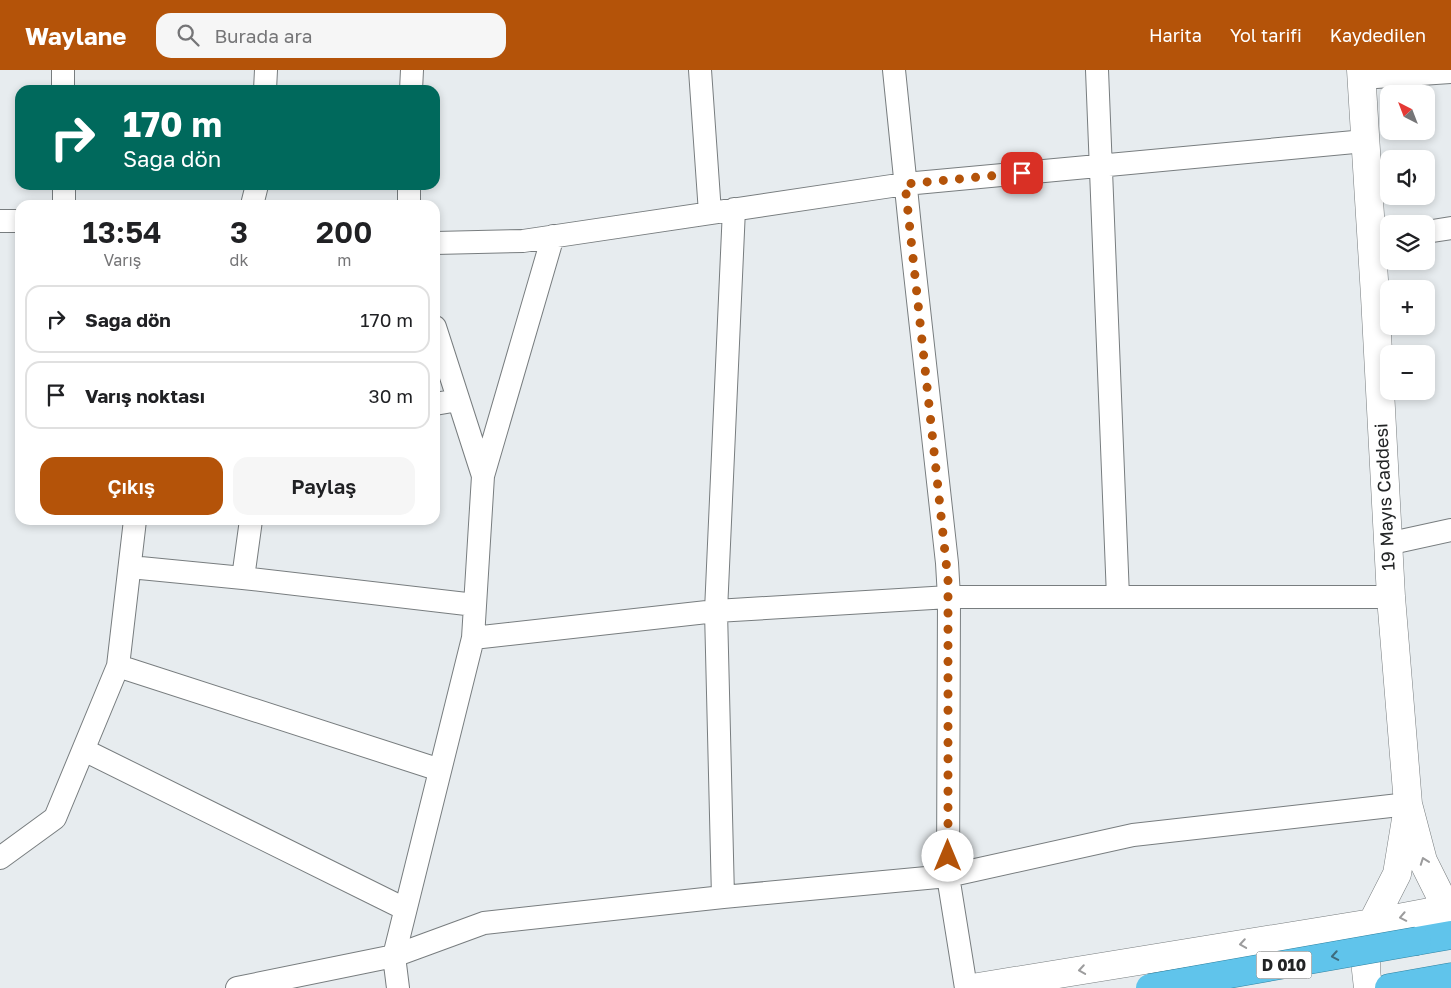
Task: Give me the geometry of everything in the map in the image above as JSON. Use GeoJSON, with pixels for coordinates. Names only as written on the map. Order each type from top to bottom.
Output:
{"type":"FeatureCollection","features":[{"type":"Feature","properties":{"kind":"highway","name":"D 010"},"geometry":{"type":"LineString","coordinates":[[1150,988],[1417,941],[1450,918]]}},
{"type":"Feature","properties":{"kind":"highway"},"geometry":{"type":"LineString","coordinates":[[1389,988],[1451,977]]}},
{"type":"Feature","properties":{"kind":"street"},"geometry":{"type":"LineString","coordinates":[[63,70],[63,85]]}},
{"type":"Feature","properties":{"kind":"street"},"geometry":{"type":"LineString","coordinates":[[265,85],[266,70]]}},
{"type":"Feature","properties":{"kind":"street"},"geometry":{"type":"LineString","coordinates":[[411,85],[412,70]]}},
{"type":"Feature","properties":{"kind":"street"},"geometry":{"type":"LineString","coordinates":[[700,70],[710,213]]}},
{"type":"Feature","properties":{"kind":"street"},"geometry":{"type":"LineString","coordinates":[[894,70],[947,563],[949,597],[948,876],[966,988]]}},
{"type":"Feature","properties":{"kind":"street"},"geometry":{"type":"LineString","coordinates":[[1097,70],[1118,597]]}},
{"type":"Feature","properties":{"kind":"street"},"geometry":{"type":"LineString","coordinates":[[1361,74],[1451,72]]}},
{"type":"Feature","properties":{"kind":"street","name":"19 Mayıs Caddesi"},"geometry":{"type":"LineString","coordinates":[[1361,74],[1365,141],[1380,240]]}},
{"type":"Feature","properties":{"kind":"street"},"geometry":{"type":"LineString","coordinates":[[440,243],[523,241],[905,184],[1365,141]]}},
{"type":"Feature","properties":{"kind":"street"},"geometry":{"type":"LineString","coordinates":[[723,897],[716,611],[734,209]]}},
{"type":"Feature","properties":{"kind":"street"},"geometry":{"type":"LineString","coordinates":[[0,222],[15,221]]}},
{"type":"Feature","properties":{"kind":"street"},"geometry":{"type":"LineString","coordinates":[[1435,231],[1451,228]]}},
{"type":"Feature","properties":{"kind":"street"},"geometry":{"type":"LineString","coordinates":[[398,988],[394,956],[473,638],[483,476],[553,236]]}},
{"type":"Feature","properties":{"kind":"street","name":"19 Mayıs Caddesi"},"geometry":{"type":"LineString","coordinates":[[1381,270],[1387,544],[1408,804],[1423,861],[1450,918]]}},
{"type":"Feature","properties":{"kind":"street"},"geometry":{"type":"LineString","coordinates":[[440,344],[483,476]]}},
{"type":"Feature","properties":{"kind":"street"},"geometry":{"type":"LineString","coordinates":[[440,403],[458,400]]}},
{"type":"Feature","properties":{"kind":"street"},"geometry":{"type":"LineString","coordinates":[[0,858],[55,818],[118,666],[134,525]]}},
{"type":"Feature","properties":{"kind":"street"},"geometry":{"type":"LineString","coordinates":[[243,578],[250,525]]}},
{"type":"Feature","properties":{"kind":"street"},"geometry":{"type":"LineString","coordinates":[[1387,544],[1451,530]]}},
{"type":"Feature","properties":{"kind":"street"},"geometry":{"type":"LineString","coordinates":[[130,567],[475,605]]}},
{"type":"Feature","properties":{"kind":"street"},"geometry":{"type":"LineString","coordinates":[[473,638],[716,611],[949,597],[1390,597]]}},
{"type":"Feature","properties":{"kind":"street"},"geometry":{"type":"LineString","coordinates":[[118,666],[440,770]]}},
{"type":"Feature","properties":{"kind":"street"},"geometry":{"type":"LineString","coordinates":[[84,750],[406,910]]}},
{"type":"Feature","properties":{"kind":"street"},"geometry":{"type":"LineString","coordinates":[[237,988],[394,956],[484,922],[948,876],[1133,835],[1408,804]]}},
{"type":"Feature","properties":{"kind":"street","name":"19 Mayıs Caddesi"},"geometry":{"type":"LineString","coordinates":[[1367,979],[1367,942],[1372,923],[1397,874],[1408,804]]}},
{"type":"Feature","properties":{"kind":"street"},"geometry":{"type":"LineString","coordinates":[[972,988],[1372,923],[1450,918]]}},
{"type":"Feature","properties":{"kind":"route"},"geometry":{"type":"LineString","coordinates":[[948,856],[949,597],[947,563],[905,184],[1022,173]]}}]}
